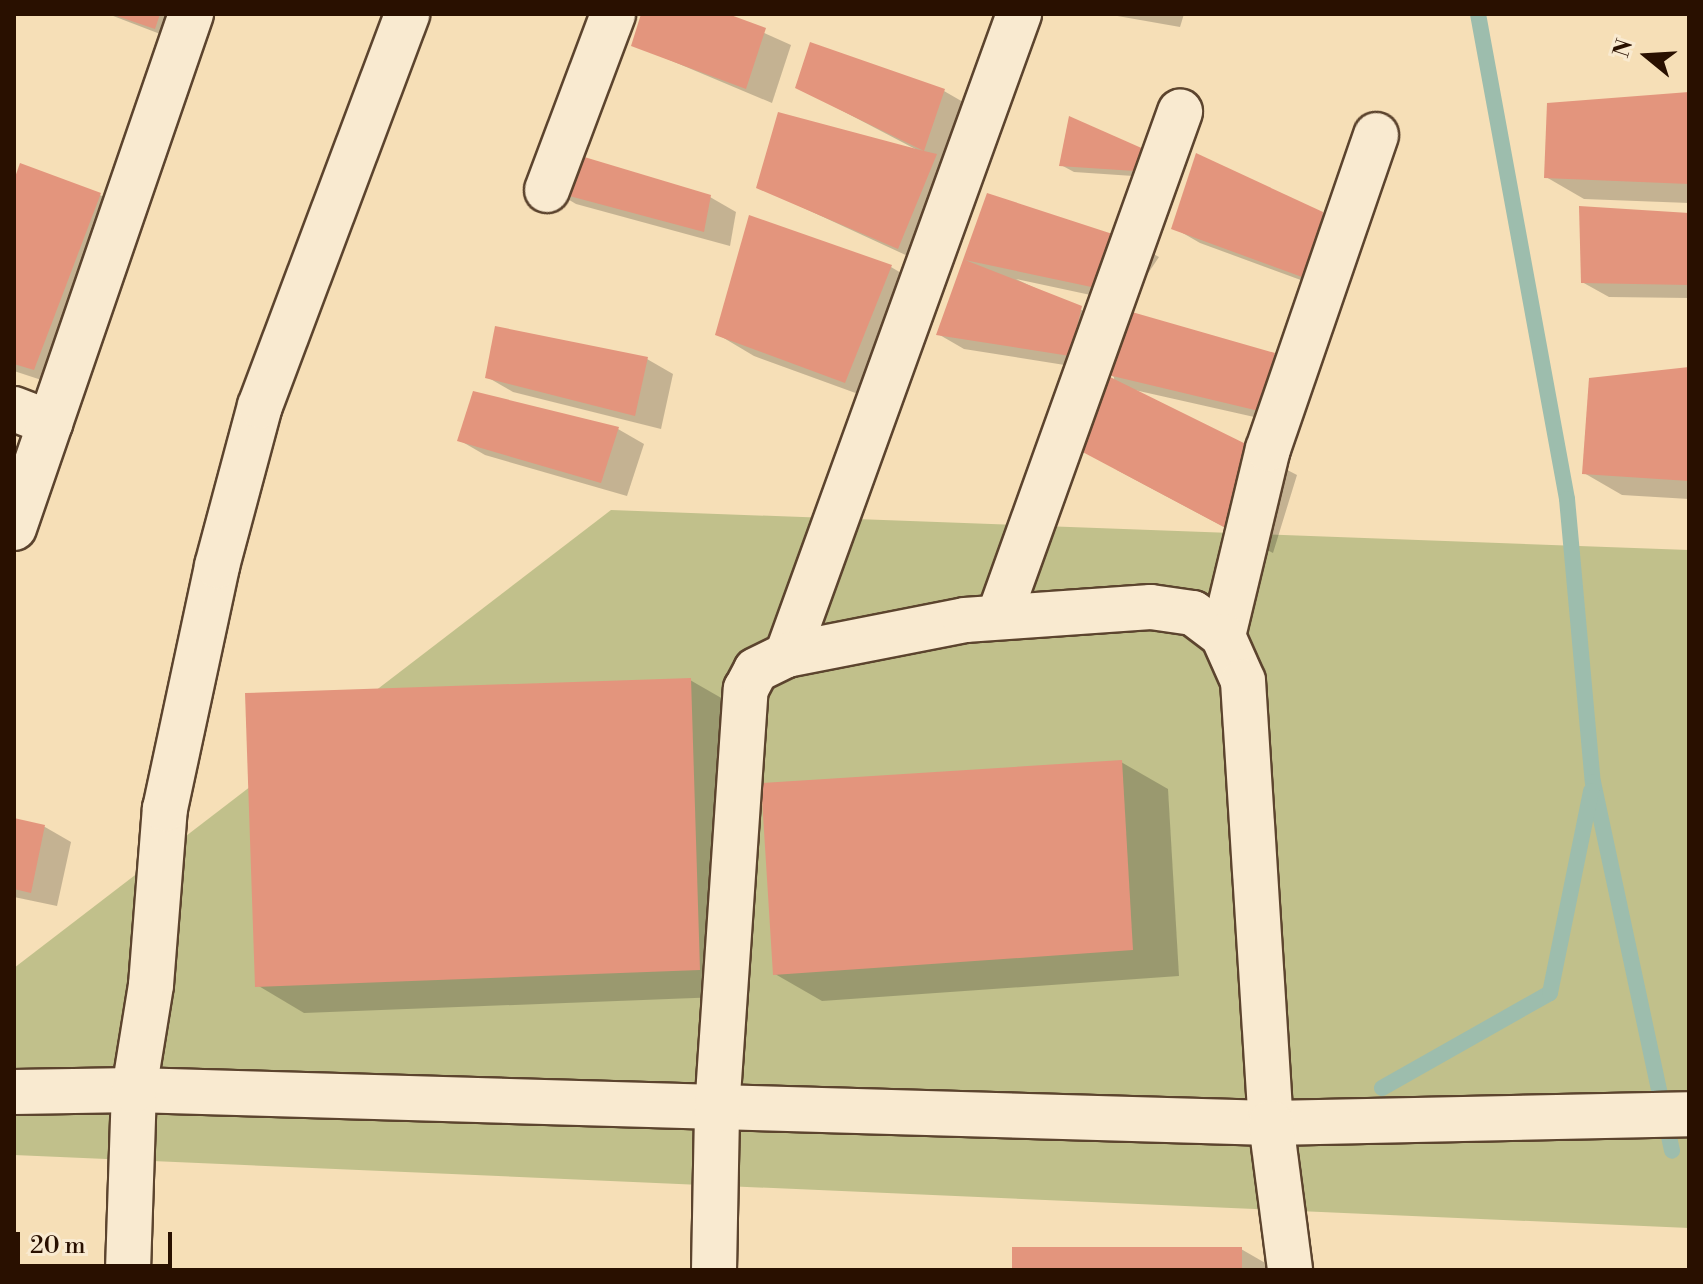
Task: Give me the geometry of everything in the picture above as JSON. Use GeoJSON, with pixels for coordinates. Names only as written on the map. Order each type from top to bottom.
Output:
{"type":"FeatureCollection","features":[{"type":"Feature","properties":{"kind":"street"},"geometry":{"type":"LineString","coordinates":[[14,528],[32,416],[191,14]]}},
{"type":"Feature","properties":{"kind":"street"},"geometry":{"type":"LineString","coordinates":[[128,1270],[134,1090],[151,985],[165,809],[217,566],[260,406],[407,14]]}},
{"type":"Feature","properties":{"kind":"street"},"geometry":{"type":"LineString","coordinates":[[547,190],[613,14]]}},
{"type":"Feature","properties":{"kind":"street"},"geometry":{"type":"LineString","coordinates":[[787,655],[1019,14]]}},
{"type":"Feature","properties":{"kind":"street"},"geometry":{"type":"LineString","coordinates":[[999,616],[1180,112]]}},
{"type":"Feature","properties":{"kind":"street"},"geometry":{"type":"LineString","coordinates":[[1223,636],[1268,449],[1376,135]]}},
{"type":"Feature","properties":{"kind":"street"},"geometry":{"type":"LineString","coordinates":[[714,1270],[717,1110],[746,689],[756,670],[787,655],[999,616],[1151,607],[1193,613],[1223,636],[1243,681],[1271,1123],[1290,1270]]}},
{"type":"Feature","properties":{"kind":"street"},"geometry":{"type":"LineString","coordinates":[[14,1092],[134,1090],[717,1110],[1271,1123],[1676,1114]]}},
{"type":"Feature","properties":{"kind":"shaded area"},"geometry":{"type":"Polygon","coordinates":[[[611,510],[1689,550],[1689,1228],[14,1155],[14,968],[611,510]]]}},
{"type":"Feature","properties":{"kind":"building"},"geometry":{"type":"Polygon","coordinates":[[[111,14],[160,14],[155,29],[111,14]]]}},
{"type":"Feature","properties":{"kind":"building"},"geometry":{"type":"Polygon","coordinates":[[[641,14],[728,14],[766,28],[746,89],[631,46],[641,14]]]}},
{"type":"Feature","properties":{"kind":"building"},"geometry":{"type":"Polygon","coordinates":[[[810,42],[945,89],[924,151],[795,88],[810,42]]]}},
{"type":"Feature","properties":{"kind":"building"},"geometry":{"type":"Polygon","coordinates":[[[1689,92],[1689,184],[1544,178],[1547,103],[1689,92]]]}},
{"type":"Feature","properties":{"kind":"building"},"geometry":{"type":"Polygon","coordinates":[[[778,112],[937,154],[898,249],[756,188],[778,112]]]}},
{"type":"Feature","properties":{"kind":"building"},"geometry":{"type":"Polygon","coordinates":[[[1069,116],[1146,150],[1135,171],[1059,166],[1069,116]]]}},
{"type":"Feature","properties":{"kind":"building"},"geometry":{"type":"Polygon","coordinates":[[[1196,153],[1323,212],[1313,281],[1171,229],[1196,153]]]}},
{"type":"Feature","properties":{"kind":"building"},"geometry":{"type":"Polygon","coordinates":[[[581,156],[711,195],[704,232],[547,190],[581,156]]]}},
{"type":"Feature","properties":{"kind":"building"},"geometry":{"type":"Polygon","coordinates":[[[20,163],[101,193],[34,370],[14,364],[14,180],[20,163]]]}},
{"type":"Feature","properties":{"kind":"building"},"geometry":{"type":"Polygon","coordinates":[[[987,193],[1134,241],[1101,289],[965,260],[1082,306],[1070,356],[936,335],[987,193]]]}},
{"type":"Feature","properties":{"kind":"building"},"geometry":{"type":"Polygon","coordinates":[[[1579,206],[1689,213],[1689,285],[1581,283],[1579,206]]]}},
{"type":"Feature","properties":{"kind":"building"},"geometry":{"type":"Polygon","coordinates":[[[749,215],[892,265],[845,383],[715,335],[749,215]]]}},
{"type":"Feature","properties":{"kind":"building"},"geometry":{"type":"Polygon","coordinates":[[[1125,310],[1275,353],[1259,411],[1104,374],[1260,451],[1235,533],[1077,449],[1125,310]]]}},
{"type":"Feature","properties":{"kind":"building"},"geometry":{"type":"Polygon","coordinates":[[[495,326],[648,357],[635,416],[485,378],[495,326]]]}},
{"type":"Feature","properties":{"kind":"building"},"geometry":{"type":"Polygon","coordinates":[[[1689,367],[1689,481],[1582,474],[1589,378],[1689,367]]]}},
{"type":"Feature","properties":{"kind":"building"},"geometry":{"type":"Polygon","coordinates":[[[473,391],[619,427],[601,483],[457,441],[473,391]]]}},
{"type":"Feature","properties":{"kind":"building"},"geometry":{"type":"Polygon","coordinates":[[[691,678],[700,970],[255,987],[245,693],[691,678]]]}},
{"type":"Feature","properties":{"kind":"building"},"geometry":{"type":"Polygon","coordinates":[[[1122,760],[1133,950],[773,975],[761,783],[1122,760]]]}},
{"type":"Feature","properties":{"kind":"building"},"geometry":{"type":"Polygon","coordinates":[[[14,818],[45,825],[31,893],[14,889],[14,818]]]}},
{"type":"Feature","properties":{"kind":"building"},"geometry":{"type":"Polygon","coordinates":[[[1012,1247],[1242,1247],[1242,1270],[1012,1270],[1012,1247]]]}},
{"type":"Feature","properties":{"kind":"waterway"},"geometry":{"type":"LineString","coordinates":[[1478,14],[1567,499],[1593,782],[1672,1151]]}},
{"type":"Feature","properties":{"kind":"waterway"},"geometry":{"type":"LineString","coordinates":[[1382,1088],[1550,993],[1591,791]]}}]}
